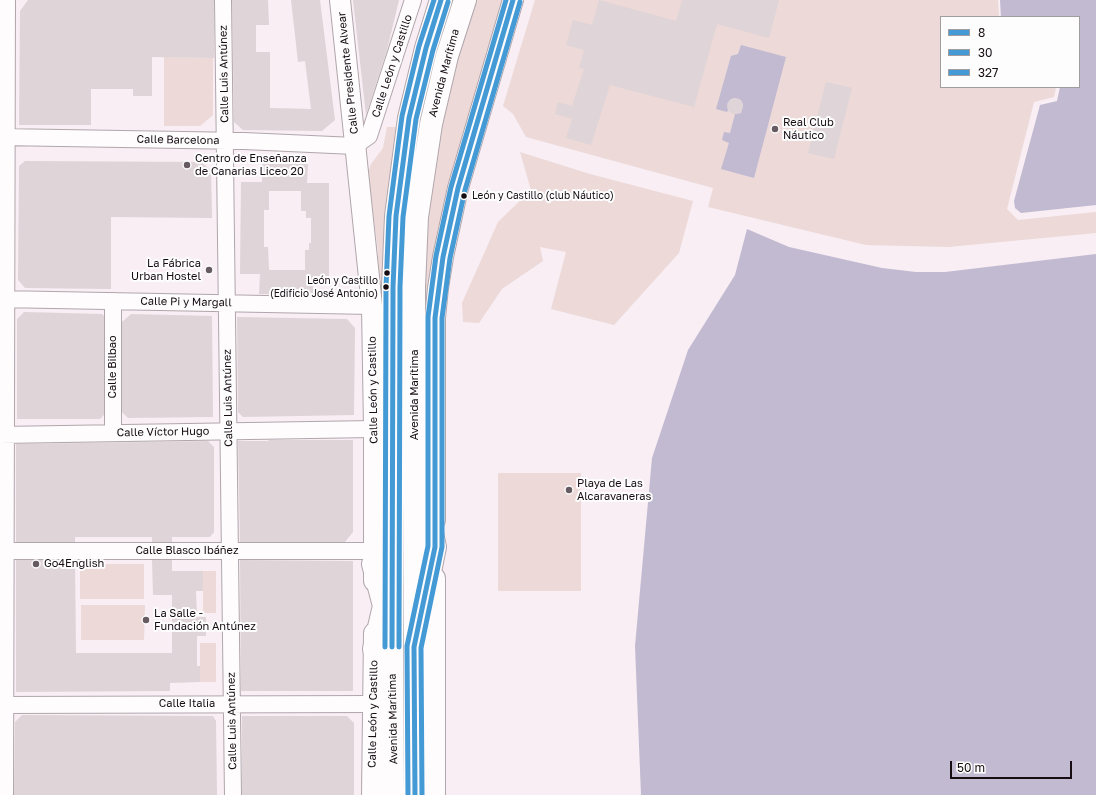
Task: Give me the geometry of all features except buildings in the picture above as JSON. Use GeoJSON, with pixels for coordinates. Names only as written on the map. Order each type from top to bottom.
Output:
{"type":"FeatureCollection","features":[{"type":"Feature","properties":{"kind":"highway","name":"Avenida Marítima"},"geometry":{"type":"LineString","coordinates":[[393,795],[383,649],[380,559],[396,216],[409,118],[426,48],[441,0]]}},
{"type":"Feature","properties":{"kind":"highway","name":"Avenida Marítima"},"geometry":{"type":"LineString","coordinates":[[415,795],[414,287],[417,217],[430,124],[447,56],[465,0]]}},
{"type":"Feature","properties":{"kind":"highway"},"geometry":{"type":"LineString","coordinates":[[414,647],[435,547],[415,454]]}},
{"type":"Feature","properties":{"kind":"highway"},"geometry":{"type":"LineString","coordinates":[[380,559],[384,606],[383,649]]}},
{"type":"Feature","properties":{"kind":"street"},"geometry":{"type":"LineString","coordinates":[[4,795],[2,705],[3,137],[7,0]]}},
{"type":"Feature","properties":{"kind":"street","name":"Calle Luis Antúnez"},"geometry":{"type":"LineString","coordinates":[[223,0],[233,795]]}},
{"type":"Feature","properties":{"kind":"street","name":"Calle Presidente Alvear"},"geometry":{"type":"LineString","coordinates":[[340,0],[355,146]]}},
{"type":"Feature","properties":{"kind":"street","name":"Calle León y Castillo"},"geometry":{"type":"LineString","coordinates":[[380,559],[374,429],[372,306],[355,146],[369,136],[413,0]]}},
{"type":"Feature","properties":{"kind":"street"},"geometry":{"type":"LineString","coordinates":[[435,795],[435,318],[438,288],[458,188],[514,0]]}},
{"type":"Feature","properties":{"kind":"street","name":"Calle Barcelona"},"geometry":{"type":"LineString","coordinates":[[3,137],[225,141],[355,146]]}},
{"type":"Feature","properties":{"kind":"street","name":"Calle Pi y Margall"},"geometry":{"type":"LineString","coordinates":[[3,299],[372,306]]}},
{"type":"Feature","properties":{"kind":"street","name":"Calle Bilbao"},"geometry":{"type":"LineString","coordinates":[[113,301],[113,433]]}},
{"type":"Feature","properties":{"kind":"street","name":"Calle Víctor Hugo"},"geometry":{"type":"LineString","coordinates":[[3,435],[374,429]]}},
{"type":"Feature","properties":{"kind":"street","name":"Calle Blasco Ibáñez"},"geometry":{"type":"LineString","coordinates":[[3,551],[230,551],[380,559]]}},
{"type":"Feature","properties":{"kind":"street","name":"Calle León y Castillo"},"geometry":{"type":"LineString","coordinates":[[372,795],[373,704],[383,649]]}},
{"type":"Feature","properties":{"kind":"street","name":"Calle Italia"},"geometry":{"type":"LineString","coordinates":[[2,705],[373,704]]}},
{"type":"Feature","properties":{"kind":"shaded area"},"geometry":{"type":"Polygon","coordinates":[[[477,0],[504,0],[424,390],[423,287],[429,193],[449,80],[477,0]]]}},
{"type":"Feature","properties":{"kind":"shaded area","name":"Real Club Náutico"},"geometry":{"type":"Polygon","coordinates":[[[535,0],[998,0],[999,16],[940,16],[940,88],[1056,88],[1054,97],[1034,102],[1007,209],[1018,220],[1096,212],[1096,233],[948,247],[866,245],[708,207],[713,188],[526,137],[513,114],[503,106],[535,0]]]}},
{"type":"Feature","properties":{"kind":"shaded area"},"geometry":{"type":"Polygon","coordinates":[[[1000,0],[1096,0],[1096,205],[1021,213],[1015,208],[1014,201],[1040,105],[1057,101],[1060,88],[1080,88],[1080,16],[1001,16],[1000,0]]]}},
{"type":"Feature","properties":{"kind":"shaded area"},"geometry":{"type":"Polygon","coordinates":[[[741,45],[786,57],[754,178],[721,169],[729,143],[722,140],[724,132],[730,133],[735,114],[741,113],[743,105],[741,100],[734,98],[728,103],[727,112],[716,109],[731,56],[738,54],[741,45]]]}},
{"type":"Feature","properties":{"kind":"shaded area"},"geometry":{"type":"Polygon","coordinates":[[[164,57],[213,58],[213,115],[200,126],[164,126],[164,57]]]}},
{"type":"Feature","properties":{"kind":"shaded area"},"geometry":{"type":"Polygon","coordinates":[[[387,127],[399,127],[379,393],[378,251],[368,173],[371,164],[383,148],[387,127]]]}},
{"type":"Feature","properties":{"kind":"shaded area"},"geometry":{"type":"Polygon","coordinates":[[[520,152],[590,174],[693,201],[679,253],[614,325],[551,309],[566,252],[540,247],[543,261],[502,289],[479,323],[463,322],[462,303],[498,222],[531,190],[520,152]]]}},
{"type":"Feature","properties":{"kind":"shaded area"},"geometry":{"type":"Polygon","coordinates":[[[747,229],[789,247],[882,268],[916,272],[945,272],[1096,254],[1096,795],[641,795],[635,646],[652,458],[688,350],[735,275],[747,229]]]}},
{"type":"Feature","properties":{"kind":"shaded area"},"geometry":{"type":"Polygon","coordinates":[[[498,473],[581,473],[581,591],[498,591],[498,473]]]}},
{"type":"Feature","properties":{"kind":"shaded area"},"geometry":{"type":"Polygon","coordinates":[[[80,564],[144,564],[144,599],[80,599],[80,564]]]}},
{"type":"Feature","properties":{"kind":"shaded area"},"geometry":{"type":"Polygon","coordinates":[[[203,571],[216,571],[216,613],[203,613],[203,571]]]}},
{"type":"Feature","properties":{"kind":"shaded area"},"geometry":{"type":"Polygon","coordinates":[[[81,605],[145,605],[144,640],[81,640],[81,605]]]}},
{"type":"Feature","properties":{"kind":"shaded area"},"geometry":{"type":"Polygon","coordinates":[[[200,643],[216,643],[216,682],[200,682],[200,643]]]}},
{"type":"Feature","properties":{"kind":"transit line","name":"327"},"geometry":{"type":"LineString","coordinates":[[385,647],[386,287],[389,216],[402,116],[419,46],[434,0]]}},
{"type":"Feature","properties":{"kind":"transit line","name":"8"},"geometry":{"type":"LineString","coordinates":[[392,647],[393,287],[396,216],[409,118],[426,48],[441,0]]}},
{"type":"Feature","properties":{"kind":"transit line","name":"327"},"geometry":{"type":"LineString","coordinates":[[408,795],[407,646],[428,546],[428,317],[436,256],[451,187],[506,0]]}},
{"type":"Feature","properties":{"kind":"transit line","name":"8"},"geometry":{"type":"LineString","coordinates":[[415,795],[414,647],[435,547],[435,318],[443,257],[458,188],[513,0]]}},
{"type":"Feature","properties":{"kind":"transit line","name":"30"},"geometry":{"type":"LineString","coordinates":[[399,647],[400,287],[403,217],[416,119],[433,50],[448,2]]}},
{"type":"Feature","properties":{"kind":"transit line","name":"30"},"geometry":{"type":"LineString","coordinates":[[422,795],[421,648],[442,547],[442,318],[450,258],[465,190],[520,2]]}},
{"type":"Feature","properties":{"kind":"place","name":"Real Club Náutico"},"geometry":{"type":"Point","coordinates":[775,129]}},
{"type":"Feature","properties":{"kind":"place","name":"Centro de Enseñanza de Canarias Liceo 20"},"geometry":{"type":"Point","coordinates":[187,165]}},
{"type":"Feature","properties":{"kind":"place","name":"León y Castillo (club Náutico)"},"geometry":{"type":"Point","coordinates":[464,196]}},
{"type":"Feature","properties":{"kind":"place","name":"La Fábrica Urban Hostel"},"geometry":{"type":"Point","coordinates":[209,270]}},
{"type":"Feature","properties":{"kind":"place","name":"León y Castillo (Edificio José Antonio)"},"geometry":{"type":"Point","coordinates":[386,287]}},
{"type":"Feature","properties":{"kind":"place","name":"Playa de Las Alcaravaneras"},"geometry":{"type":"Point","coordinates":[569,490]}},
{"type":"Feature","properties":{"kind":"place","name":"Go4English"},"geometry":{"type":"Point","coordinates":[36,564]}},
{"type":"Feature","properties":{"kind":"place","name":"La Salle - Fundación Antúnez"},"geometry":{"type":"Point","coordinates":[146,620]}}]}
